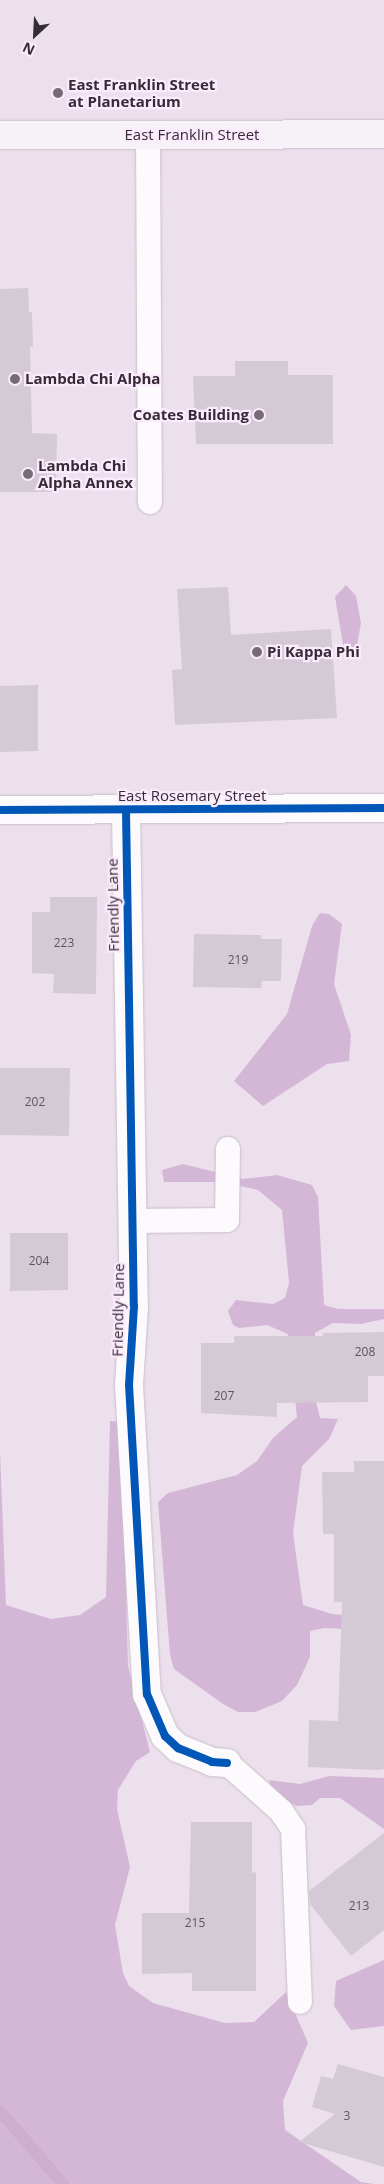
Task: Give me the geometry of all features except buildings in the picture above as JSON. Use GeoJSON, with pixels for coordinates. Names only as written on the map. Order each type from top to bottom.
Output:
{"type":"FeatureCollection","features":[{"type":"Feature","properties":{"kind":"main road","name":"East Franklin Street"},"geometry":{"type":"LineString","coordinates":[[0,135],[384,134]]}},
{"type":"Feature","properties":{"kind":"street","name":"East Rosemary Street"},"geometry":{"type":"LineString","coordinates":[[0,810],[384,808]]}},
{"type":"Feature","properties":{"kind":"street","name":"Friendly Lane"},"geometry":{"type":"LineString","coordinates":[[126,810],[134,1306],[129,1385],[147,1694],[165,1736],[178,1748],[203,1759],[227,1763]]}},
{"type":"Feature","properties":{"kind":"lane"},"geometry":{"type":"LineString","coordinates":[[148,135],[150,502]]}},
{"type":"Feature","properties":{"kind":"lane"},"geometry":{"type":"LineString","coordinates":[[132,1221],[227,1220],[228,1149]]}},
{"type":"Feature","properties":{"kind":"lane"},"geometry":{"type":"LineString","coordinates":[[227,1763],[280,1811],[293,1829],[300,2002]]}},
{"type":"Feature","properties":{"kind":"shaded area"},"geometry":{"type":"Polygon","coordinates":[[[346,585],[356,596],[361,623],[356,651],[349,654],[344,650],[335,597],[346,585]]]}},
{"type":"Feature","properties":{"kind":"shaded area"},"geometry":{"type":"Polygon","coordinates":[[[320,913],[329,914],[342,924],[334,984],[351,1035],[349,1061],[327,1064],[263,1106],[234,1081],[287,1014],[312,926],[320,913]]]}},
{"type":"Feature","properties":{"kind":"shaded area"},"geometry":{"type":"Polygon","coordinates":[[[183,1164],[243,1179],[277,1175],[312,1185],[318,1197],[324,1305],[338,1309],[384,1309],[384,1319],[361,1324],[333,1323],[315,1333],[314,1394],[320,1418],[338,1419],[329,1439],[302,1466],[293,1533],[303,1605],[332,1614],[377,1618],[384,1631],[324,1628],[310,1631],[310,1657],[297,1685],[282,1701],[255,1712],[238,1712],[223,1704],[174,1669],[170,1655],[158,1502],[168,1493],[237,1475],[257,1461],[273,1438],[297,1417],[288,1334],[267,1325],[239,1328],[233,1325],[228,1311],[236,1300],[273,1304],[285,1298],[289,1283],[282,1210],[258,1190],[222,1182],[164,1182],[162,1170],[183,1164]]]}},
{"type":"Feature","properties":{"kind":"shaded area"},"geometry":{"type":"Polygon","coordinates":[[[110,1421],[121,1422],[128,1666],[150,1752],[136,1761],[118,1790],[117,1809],[130,1867],[115,1925],[123,1973],[129,1986],[153,2003],[225,2023],[254,2022],[286,1992],[308,2043],[283,2101],[285,2130],[361,2182],[374,2184],[0,2184],[0,1451],[6,1605],[51,1619],[80,1615],[106,1597],[110,1421]]]}},
{"type":"Feature","properties":{"kind":"shaded area"},"geometry":{"type":"Polygon","coordinates":[[[329,1776],[384,1778],[384,1829],[340,1798],[320,1798],[312,1805],[296,1806],[274,1793],[269,1780],[300,1784],[329,1776]]]}},
{"type":"Feature","properties":{"kind":"shaded area"},"geometry":{"type":"Polygon","coordinates":[[[384,1960],[384,2026],[351,2030],[334,2006],[336,1981],[384,1960]]]}},
{"type":"Feature","properties":{"kind":"waterway"},"geometry":{"type":"LineString","coordinates":[[0,2111],[63,2184]]}},
{"type":"Feature","properties":{"kind":"cycle path"},"geometry":{"type":"LineString","coordinates":[[0,810],[384,808]]}},
{"type":"Feature","properties":{"kind":"cycle path"},"geometry":{"type":"LineString","coordinates":[[126,810],[134,1306],[129,1385],[147,1694],[165,1736],[178,1748],[212,1762],[227,1763]]}},
{"type":"Feature","properties":{"kind":"place","name":"East Franklin Street at Planetarium"},"geometry":{"type":"Point","coordinates":[58,93]}},
{"type":"Feature","properties":{"kind":"place","name":"Lambda Chi Alpha"},"geometry":{"type":"Point","coordinates":[15,379]}},
{"type":"Feature","properties":{"kind":"place","name":"Coates Building"},"geometry":{"type":"Point","coordinates":[259,415]}},
{"type":"Feature","properties":{"kind":"place","name":"Lambda Chi Alpha Annex"},"geometry":{"type":"Point","coordinates":[28,474]}},
{"type":"Feature","properties":{"kind":"place","name":"Pi Kappa Phi"},"geometry":{"type":"Point","coordinates":[257,652]}}]}
